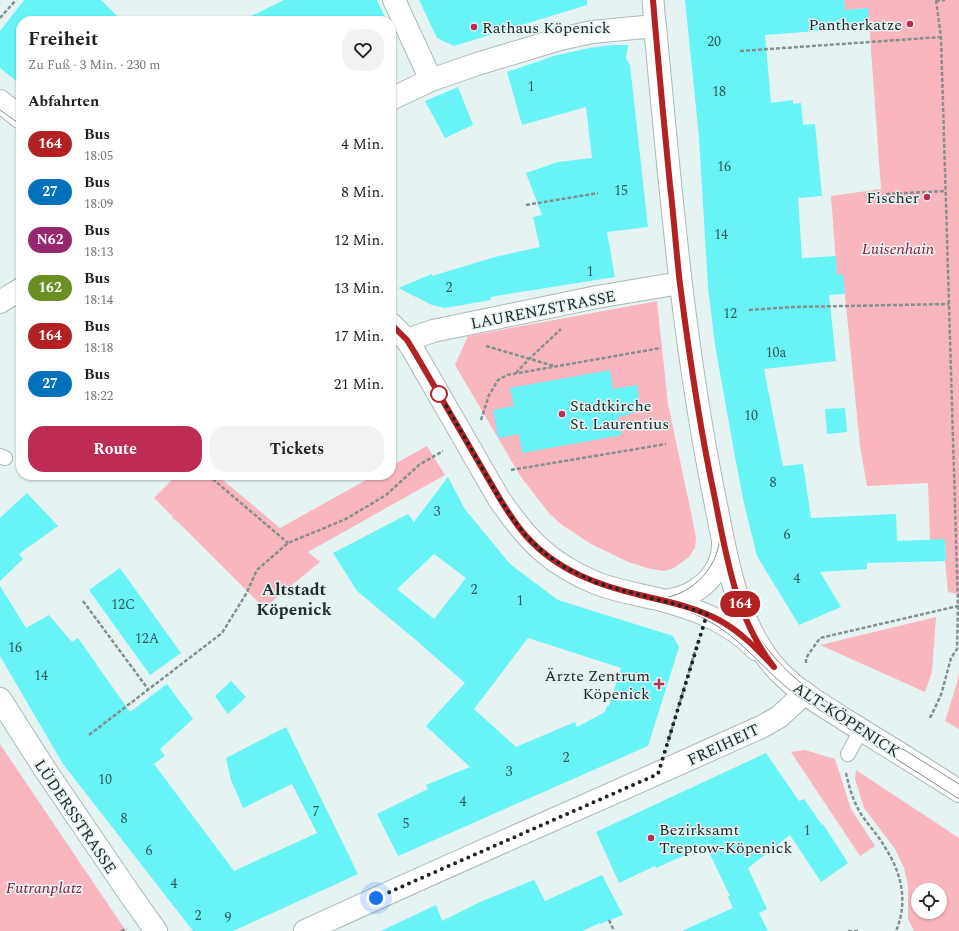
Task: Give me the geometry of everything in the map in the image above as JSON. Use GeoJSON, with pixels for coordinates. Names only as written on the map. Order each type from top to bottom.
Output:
{"type":"FeatureCollection","features":[{"type":"Feature","properties":{"kind":"street"},"geometry":{"type":"LineString","coordinates":[[394,0],[431,80]]}},
{"type":"Feature","properties":{"kind":"street","name":"ALT-KÖPENICK"},"geometry":{"type":"LineString","coordinates":[[653,0],[680,283],[696,396],[730,572],[743,612],[758,644],[774,667],[804,693],[959,791]]}},
{"type":"Feature","properties":{"kind":"street"},"geometry":{"type":"LineString","coordinates":[[396,97],[431,80],[477,64],[572,35],[655,26]]}},
{"type":"Feature","properties":{"kind":"street","name":"LAURENZSTRASSE"},"geometry":{"type":"LineString","coordinates":[[407,340],[432,331],[597,297],[680,283]]}},
{"type":"Feature","properties":{"kind":"street"},"geometry":{"type":"LineString","coordinates":[[0,302],[16,293]]}},
{"type":"Feature","properties":{"kind":"street"},"geometry":{"type":"LineString","coordinates":[[396,329],[407,340],[513,519],[526,536],[544,553],[566,568],[597,583],[707,614],[736,631],[750,642],[774,667]]}},
{"type":"Feature","properties":{"kind":"street","name":"ALT-KÖPENICK"},"geometry":{"type":"LineString","coordinates":[[664,601],[673,600],[690,594],[707,581],[716,569],[722,556],[724,539]]}},
{"type":"Feature","properties":{"kind":"street","name":"FREIHEIT"},"geometry":{"type":"LineString","coordinates":[[305,931],[456,862],[658,774],[772,722],[788,710],[804,693]]}},
{"type":"Feature","properties":{"kind":"street","name":"LÜDERSSTRASSE"},"geometry":{"type":"LineString","coordinates":[[0,699],[44,768],[156,931]]}},
{"type":"Feature","properties":{"kind":"lane"},"geometry":{"type":"LineString","coordinates":[[848,754],[861,730]]}},
{"type":"Feature","properties":{"kind":"path"},"geometry":{"type":"LineString","coordinates":[[0,18],[16,0]]}},
{"type":"Feature","properties":{"kind":"path"},"geometry":{"type":"LineString","coordinates":[[930,718],[941,695],[951,658],[958,650],[958,606],[941,37],[936,1],[945,0]]}},
{"type":"Feature","properties":{"kind":"path"},"geometry":{"type":"LineString","coordinates":[[740,51],[941,37]]}},
{"type":"Feature","properties":{"kind":"path"},"geometry":{"type":"LineString","coordinates":[[886,194],[946,191]]}},
{"type":"Feature","properties":{"kind":"path"},"geometry":{"type":"LineString","coordinates":[[526,205],[598,193]]}},
{"type":"Feature","properties":{"kind":"path"},"geometry":{"type":"LineString","coordinates":[[749,310],[801,306],[949,304]]}},
{"type":"Feature","properties":{"kind":"path"},"geometry":{"type":"LineString","coordinates":[[516,373],[567,324]]}},
{"type":"Feature","properties":{"kind":"path"},"geometry":{"type":"LineString","coordinates":[[485,345],[555,367]]}},
{"type":"Feature","properties":{"kind":"path"},"geometry":{"type":"LineString","coordinates":[[480,422],[490,395],[498,380],[507,375],[661,348]]}},
{"type":"Feature","properties":{"kind":"path"},"geometry":{"type":"LineString","coordinates":[[89,735],[222,633],[246,594],[257,570],[288,544],[346,519],[386,495],[418,465],[465,439]]}},
{"type":"Feature","properties":{"kind":"path"},"geometry":{"type":"LineString","coordinates":[[509,470],[666,444]]}},
{"type":"Feature","properties":{"kind":"path"},"geometry":{"type":"LineString","coordinates":[[214,480],[288,544]]}},
{"type":"Feature","properties":{"kind":"path"},"geometry":{"type":"LineString","coordinates":[[83,601],[148,689]]}},
{"type":"Feature","properties":{"kind":"path"},"geometry":{"type":"LineString","coordinates":[[804,693],[806,658],[820,638],[958,606]]}},
{"type":"Feature","properties":{"kind":"path"},"geometry":{"type":"LineString","coordinates":[[658,774],[707,614]]}},
{"type":"Feature","properties":{"kind":"path"},"geometry":{"type":"LineString","coordinates":[[848,754],[845,765],[849,788],[860,812],[893,860],[901,883],[903,901],[896,931]]}},
{"type":"Feature","properties":{"kind":"path"},"geometry":{"type":"LineString","coordinates":[[609,920],[614,931]]}},
{"type":"Feature","properties":{"kind":"path"},"geometry":{"type":"LineString","coordinates":[[848,931],[860,931]]}},
{"type":"Feature","properties":{"kind":"green space","name":"Luisenhain"},"geometry":{"type":"Polygon","coordinates":[[[844,0],[959,0],[959,594],[948,592],[945,561],[945,540],[930,540],[928,483],[867,486],[860,446],[843,275],[837,275],[831,196],[881,189],[868,8],[845,10],[844,0]]]}},
{"type":"Feature","properties":{"kind":"green space"},"geometry":{"type":"Polygon","coordinates":[[[657,301],[668,404],[696,538],[695,548],[689,557],[674,568],[664,571],[647,568],[626,561],[591,544],[562,525],[549,513],[521,477],[455,365],[468,336],[657,301]]]}},
{"type":"Feature","properties":{"kind":"green space"},"geometry":{"type":"Polygon","coordinates":[[[427,446],[445,475],[308,552],[320,562],[264,608],[179,523],[172,518],[173,517],[154,498],[172,480],[223,480],[280,528],[366,480],[396,480],[396,463],[427,446]]]}},
{"type":"Feature","properties":{"kind":"green space"},"geometry":{"type":"Polygon","coordinates":[[[936,617],[932,672],[925,692],[820,645],[936,617]]]}},
{"type":"Feature","properties":{"kind":"green space"},"geometry":{"type":"Polygon","coordinates":[[[959,671],[959,729],[945,721],[957,683],[959,671]]]}},
{"type":"Feature","properties":{"kind":"green space","name":"Futranplatz"},"geometry":{"type":"Polygon","coordinates":[[[0,744],[126,931],[0,931],[0,744]]]}},
{"type":"Feature","properties":{"kind":"green space"},"geometry":{"type":"Polygon","coordinates":[[[805,750],[835,759],[851,809],[875,846],[860,856],[791,752],[805,750]]]}},
{"type":"Feature","properties":{"kind":"green space"},"geometry":{"type":"Polygon","coordinates":[[[856,770],[959,838],[959,931],[914,931],[908,919],[908,886],[904,868],[895,849],[864,808],[855,779],[856,770]]]}},
{"type":"Feature","properties":{"kind":"building"},"geometry":{"type":"Polygon","coordinates":[[[24,0],[101,0],[117,16],[16,16],[16,81],[0,68],[0,31],[24,0]]]}},
{"type":"Feature","properties":{"kind":"building"},"geometry":{"type":"Polygon","coordinates":[[[284,0],[377,0],[385,16],[251,16],[284,0]]]}},
{"type":"Feature","properties":{"kind":"building","name":"Rathaus Köpenick"},"geometry":{"type":"Polygon","coordinates":[[[419,0],[587,0],[587,5],[454,46],[437,38],[419,0]]]}},
{"type":"Feature","properties":{"kind":"building"},"geometry":{"type":"Polygon","coordinates":[[[685,0],[844,0],[845,10],[868,8],[870,27],[765,35],[771,103],[793,100],[793,104],[801,103],[803,125],[815,124],[822,196],[798,198],[802,258],[836,256],[837,275],[843,274],[845,294],[829,295],[836,361],[764,369],[783,466],[803,464],[811,518],[896,514],[897,541],[945,539],[946,561],[867,563],[867,569],[820,572],[841,607],[799,625],[757,556],[743,499],[735,457],[715,345],[708,287],[699,137],[685,0]]]}},
{"type":"Feature","properties":{"kind":"building"},"geometry":{"type":"Polygon","coordinates":[[[612,45],[628,45],[626,58],[630,65],[648,227],[607,232],[615,277],[490,297],[491,300],[445,308],[432,305],[398,288],[432,274],[432,276],[495,257],[540,247],[533,217],[542,215],[526,173],[558,162],[592,158],[586,107],[522,125],[507,72],[554,56],[589,48],[612,45]]]}},
{"type":"Feature","properties":{"kind":"building"},"geometry":{"type":"Polygon","coordinates":[[[458,87],[473,125],[445,138],[425,101],[458,87]]]}},
{"type":"Feature","properties":{"kind":"building","name":"Stadtkirche St. Laurentius"},"geometry":{"type":"Polygon","coordinates":[[[610,370],[613,389],[637,385],[641,411],[618,417],[622,435],[522,453],[519,434],[498,438],[493,410],[514,406],[510,388],[610,370]]]}},
{"type":"Feature","properties":{"kind":"building"},"geometry":{"type":"Polygon","coordinates":[[[845,408],[847,432],[827,434],[825,409],[845,408]]]}},
{"type":"Feature","properties":{"kind":"building"},"geometry":{"type":"Polygon","coordinates":[[[448,477],[464,508],[510,564],[558,600],[673,636],[679,647],[648,746],[398,856],[377,814],[428,789],[426,785],[470,767],[426,726],[465,683],[357,591],[333,553],[408,514],[414,522],[448,477]],[[434,554],[397,589],[434,619],[466,578],[434,554]],[[528,638],[474,709],[516,747],[575,722],[577,727],[605,712],[607,705],[609,706],[621,668],[528,638]]]}},
{"type":"Feature","properties":{"kind":"building"},"geometry":{"type":"Polygon","coordinates":[[[27,493],[58,526],[19,554],[23,559],[0,581],[0,518],[27,493]]]}},
{"type":"Feature","properties":{"kind":"building"},"geometry":{"type":"Polygon","coordinates":[[[120,568],[181,653],[150,675],[89,590],[120,568]]]}},
{"type":"Feature","properties":{"kind":"building"},"geometry":{"type":"Polygon","coordinates":[[[0,586],[26,628],[49,615],[72,642],[78,638],[130,712],[167,684],[193,719],[160,749],[165,756],[154,764],[234,871],[317,833],[292,784],[243,808],[231,780],[226,758],[286,727],[358,874],[233,931],[193,931],[63,764],[0,656],[0,586]]]}},
{"type":"Feature","properties":{"kind":"building"},"geometry":{"type":"Polygon","coordinates":[[[231,681],[246,697],[228,714],[215,696],[231,681]]]}},
{"type":"Feature","properties":{"kind":"building"},"geometry":{"type":"Polygon","coordinates":[[[766,753],[799,801],[804,799],[822,825],[823,824],[848,863],[821,882],[790,835],[748,868],[767,909],[759,913],[768,931],[682,931],[733,908],[728,897],[730,896],[706,846],[656,868],[655,866],[619,883],[596,832],[766,753]]]}},
{"type":"Feature","properties":{"kind":"building"},"geometry":{"type":"Polygon","coordinates":[[[602,875],[623,915],[582,931],[381,931],[436,905],[442,921],[480,902],[534,880],[545,901],[602,875]]]}},
{"type":"Feature","properties":{"kind":"tram line"},"geometry":{"type":"LineString","coordinates":[[653,0],[674,225],[687,337],[709,471],[730,570],[739,600],[754,629],[772,655],[795,678],[821,698],[959,784]]}},
{"type":"Feature","properties":{"kind":"tram line"},"geometry":{"type":"LineString","coordinates":[[0,110],[16,121]]}},
{"type":"Feature","properties":{"kind":"tram line"},"geometry":{"type":"LineString","coordinates":[[396,333],[410,348],[424,368],[513,519],[525,534],[552,559],[581,577],[597,584],[642,599],[688,611],[718,626],[730,635],[773,676],[796,695],[959,799]]}},
{"type":"Feature","properties":{"kind":"tram line"},"geometry":{"type":"LineString","coordinates":[[653,599],[666,598],[678,594],[699,581],[714,561],[720,536]]}},
{"type":"Feature","properties":{"kind":"bus line","name":"164"},"geometry":{"type":"LineString","coordinates":[[396,329],[407,340],[513,519],[526,536],[544,553],[552,560],[566,568],[597,583],[707,614],[744,637],[774,667],[754,637],[738,598],[730,572],[709,469],[695,389],[680,283],[653,0]]}},
{"type":"Feature","properties":{"kind":"place","name":"Pantherkatze"},"geometry":{"type":"Point","coordinates":[910,24]}},
{"type":"Feature","properties":{"kind":"place","name":"Rathaus Köpenick"},"geometry":{"type":"Point","coordinates":[474,27]}},
{"type":"Feature","properties":{"kind":"place","name":"Fischer"},"geometry":{"type":"Point","coordinates":[927,197]}},
{"type":"Feature","properties":{"kind":"place","name":"Stadtkirche St. Laurentius"},"geometry":{"type":"Point","coordinates":[562,414]}},
{"type":"Feature","properties":{"kind":"place","name":"Ärzte Zentrum Köpenick"},"geometry":{"type":"Point","coordinates":[659,684]}},
{"type":"Feature","properties":{"kind":"place","name":"Bezirksamt Treptow-Köpenick"},"geometry":{"type":"Point","coordinates":[651,838]}},
{"type":"Feature","properties":{"kind":"district","name":"Altstadt Köpenick"},"geometry":{"type":"Point","coordinates":[294,599]}},
{"type":"Feature","properties":{"kind":"route"},"geometry":{"type":"LineString","coordinates":[[376,898],[658,774],[707,614],[597,583],[552,560],[526,536],[513,519],[437,390],[439,394]]}}]}
